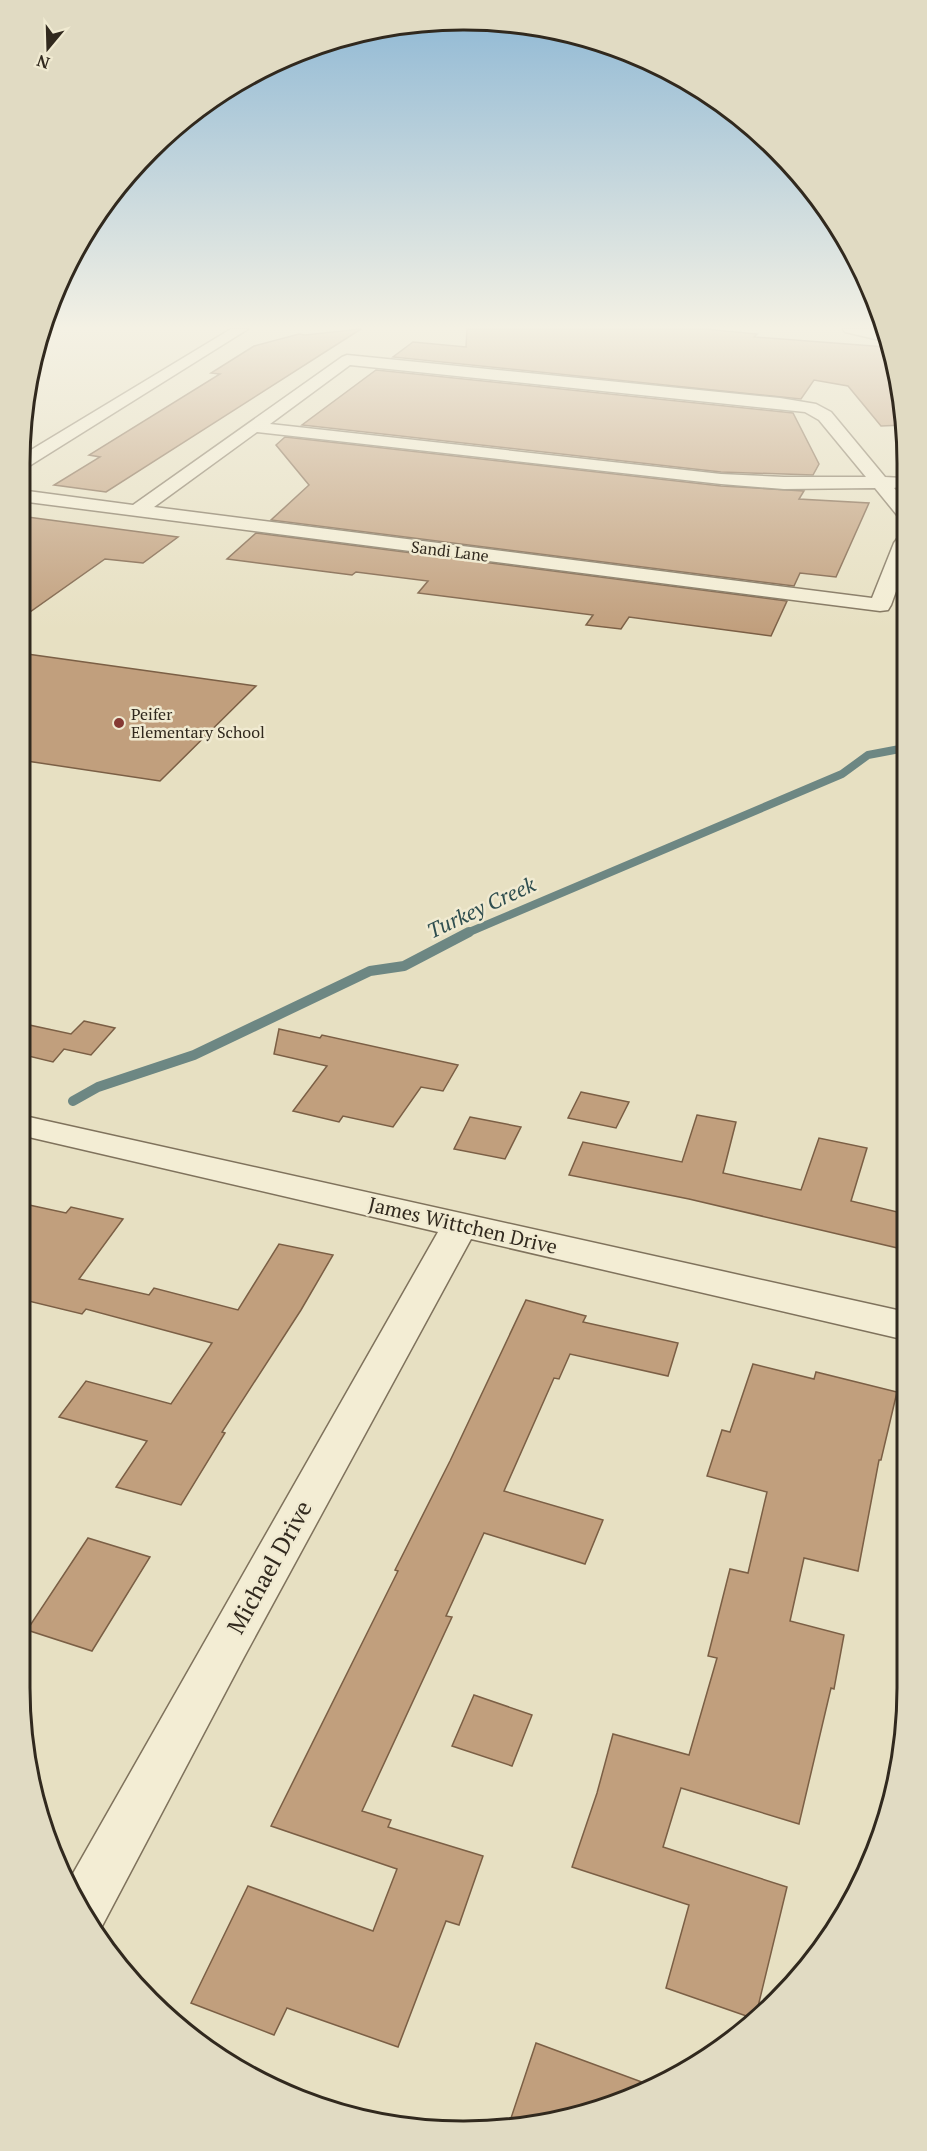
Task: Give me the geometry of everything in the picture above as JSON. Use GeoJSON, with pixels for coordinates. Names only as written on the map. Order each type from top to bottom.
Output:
{"type":"FeatureCollection","features":[{"type":"Feature","properties":{"kind":"street"},"geometry":{"type":"LineString","coordinates":[[30,458],[77,429]]}},
{"type":"Feature","properties":{"kind":"street"},"geometry":{"type":"LineString","coordinates":[[137,511],[252,429]]}},
{"type":"Feature","properties":{"kind":"street"},"geometry":{"type":"LineString","coordinates":[[276,429],[721,479],[784,483],[897,481]]}},
{"type":"Feature","properties":{"kind":"street"},"geometry":{"type":"LineString","coordinates":[[837,429],[897,502]]}},
{"type":"Feature","properties":{"kind":"street","name":"Sandi Lane"},"geometry":{"type":"LineString","coordinates":[[30,497],[880,605],[897,561]]}},
{"type":"Feature","properties":{"kind":"street","name":"James Wittchen Drive"},"geometry":{"type":"LineString","coordinates":[[30,1127],[897,1324]]}},
{"type":"Feature","properties":{"kind":"street","name":"Michael Drive"},"geometry":{"type":"LineString","coordinates":[[87,1901],[227,1643],[460,1225]]}},
{"type":"Feature","properties":{"kind":"building"},"geometry":{"type":"Polygon","coordinates":[[[130,429],[204,429],[106,492],[54,485],[100,457],[89,455],[130,429]]]}},
{"type":"Feature","properties":{"kind":"building"},"geometry":{"type":"Polygon","coordinates":[[[341,429],[801,429],[819,464],[813,475],[721,472],[341,429]]]}},
{"type":"Feature","properties":{"kind":"building"},"geometry":{"type":"Polygon","coordinates":[[[285,437],[721,486],[804,491],[799,499],[869,503],[836,577],[800,573],[794,586],[271,520],[309,485],[276,445],[285,437]]]}},
{"type":"Feature","properties":{"kind":"building"},"geometry":{"type":"Polygon","coordinates":[[[30,517],[178,537],[143,563],[105,559],[30,612],[30,517]]]}},
{"type":"Feature","properties":{"kind":"building"},"geometry":{"type":"Polygon","coordinates":[[[256,533],[787,601],[771,636],[629,617],[621,629],[586,625],[593,615],[418,593],[428,581],[356,572],[352,575],[227,559],[256,533]]]}},
{"type":"Feature","properties":{"kind":"building","name":"Peifer Elementary School"},"geometry":{"type":"Polygon","coordinates":[[[30,654],[256,686],[160,781],[30,762],[30,654]]]}},
{"type":"Feature","properties":{"kind":"building"},"geometry":{"type":"Polygon","coordinates":[[[84,1021],[115,1028],[91,1055],[64,1049],[53,1062],[30,1056],[30,1025],[71,1034],[84,1021]]]}},
{"type":"Feature","properties":{"kind":"building"},"geometry":{"type":"Polygon","coordinates":[[[279,1029],[320,1038],[322,1035],[458,1065],[443,1091],[421,1087],[393,1127],[343,1116],[339,1122],[293,1111],[327,1066],[274,1054],[279,1029]]]}},
{"type":"Feature","properties":{"kind":"building"},"geometry":{"type":"Polygon","coordinates":[[[581,1092],[629,1102],[616,1128],[568,1118],[581,1092]]]}},
{"type":"Feature","properties":{"kind":"building"},"geometry":{"type":"Polygon","coordinates":[[[697,1115],[736,1122],[723,1173],[801,1190],[819,1138],[867,1148],[851,1201],[897,1212],[897,1248],[689,1199],[569,1175],[583,1142],[682,1162],[697,1115]]]}},
{"type":"Feature","properties":{"kind":"building"},"geometry":{"type":"Polygon","coordinates":[[[470,1117],[521,1127],[505,1159],[454,1149],[470,1117]]]}},
{"type":"Feature","properties":{"kind":"building"},"geometry":{"type":"Polygon","coordinates":[[[30,1205],[66,1213],[71,1207],[123,1219],[79,1279],[149,1295],[154,1288],[238,1310],[279,1244],[333,1255],[301,1310],[222,1432],[225,1433],[181,1505],[116,1487],[147,1441],[59,1417],[86,1381],[171,1404],[212,1343],[86,1309],[82,1314],[30,1301],[30,1205]]]}},
{"type":"Feature","properties":{"kind":"building"},"geometry":{"type":"Polygon","coordinates":[[[526,1300],[586,1316],[583,1322],[678,1343],[668,1376],[570,1354],[559,1379],[554,1378],[504,1491],[603,1520],[585,1564],[484,1533],[446,1616],[452,1617],[362,1811],[391,1820],[388,1827],[483,1856],[459,1925],[446,1921],[398,2047],[287,2008],[274,2035],[191,2003],[248,1886],[373,1931],[397,1869],[271,1826],[398,1571],[395,1570],[450,1461],[526,1300]]]}},
{"type":"Feature","properties":{"kind":"building"},"geometry":{"type":"Polygon","coordinates":[[[753,1364],[814,1379],[816,1372],[897,1392],[881,1460],[879,1460],[858,1571],[804,1558],[790,1621],[844,1635],[834,1689],[831,1688],[799,1824],[681,1788],[663,1847],[787,1887],[759,2004],[746,2016],[666,1988],[689,1905],[572,1867],[597,1793],[613,1734],[689,1755],[717,1658],[708,1656],[730,1569],[748,1573],[767,1492],[707,1476],[722,1430],[730,1432],[753,1364]]]}},
{"type":"Feature","properties":{"kind":"building"},"geometry":{"type":"Polygon","coordinates":[[[88,1538],[150,1557],[92,1651],[30,1631],[30,1625],[88,1538]]]}},
{"type":"Feature","properties":{"kind":"building"},"geometry":{"type":"Polygon","coordinates":[[[474,1695],[532,1715],[512,1766],[452,1746],[474,1695]]]}},
{"type":"Feature","properties":{"kind":"building"},"geometry":{"type":"Polygon","coordinates":[[[536,2043],[642,2082],[576,2106],[548,2113],[511,2118],[536,2043]]]}},
{"type":"Feature","properties":{"kind":"waterway","name":"Turkey Creek"},"geometry":{"type":"LineString","coordinates":[[467,933],[842,774],[868,755],[897,750]]}},
{"type":"Feature","properties":{"kind":"waterway","name":"Turkey Creek"},"geometry":{"type":"LineString","coordinates":[[73,1101],[98,1087],[194,1055],[370,971],[404,966],[467,933]]}},
{"type":"Feature","properties":{"kind":"place","name":"Peifer Elementary School"},"geometry":{"type":"Point","coordinates":[119,723]}}]}
